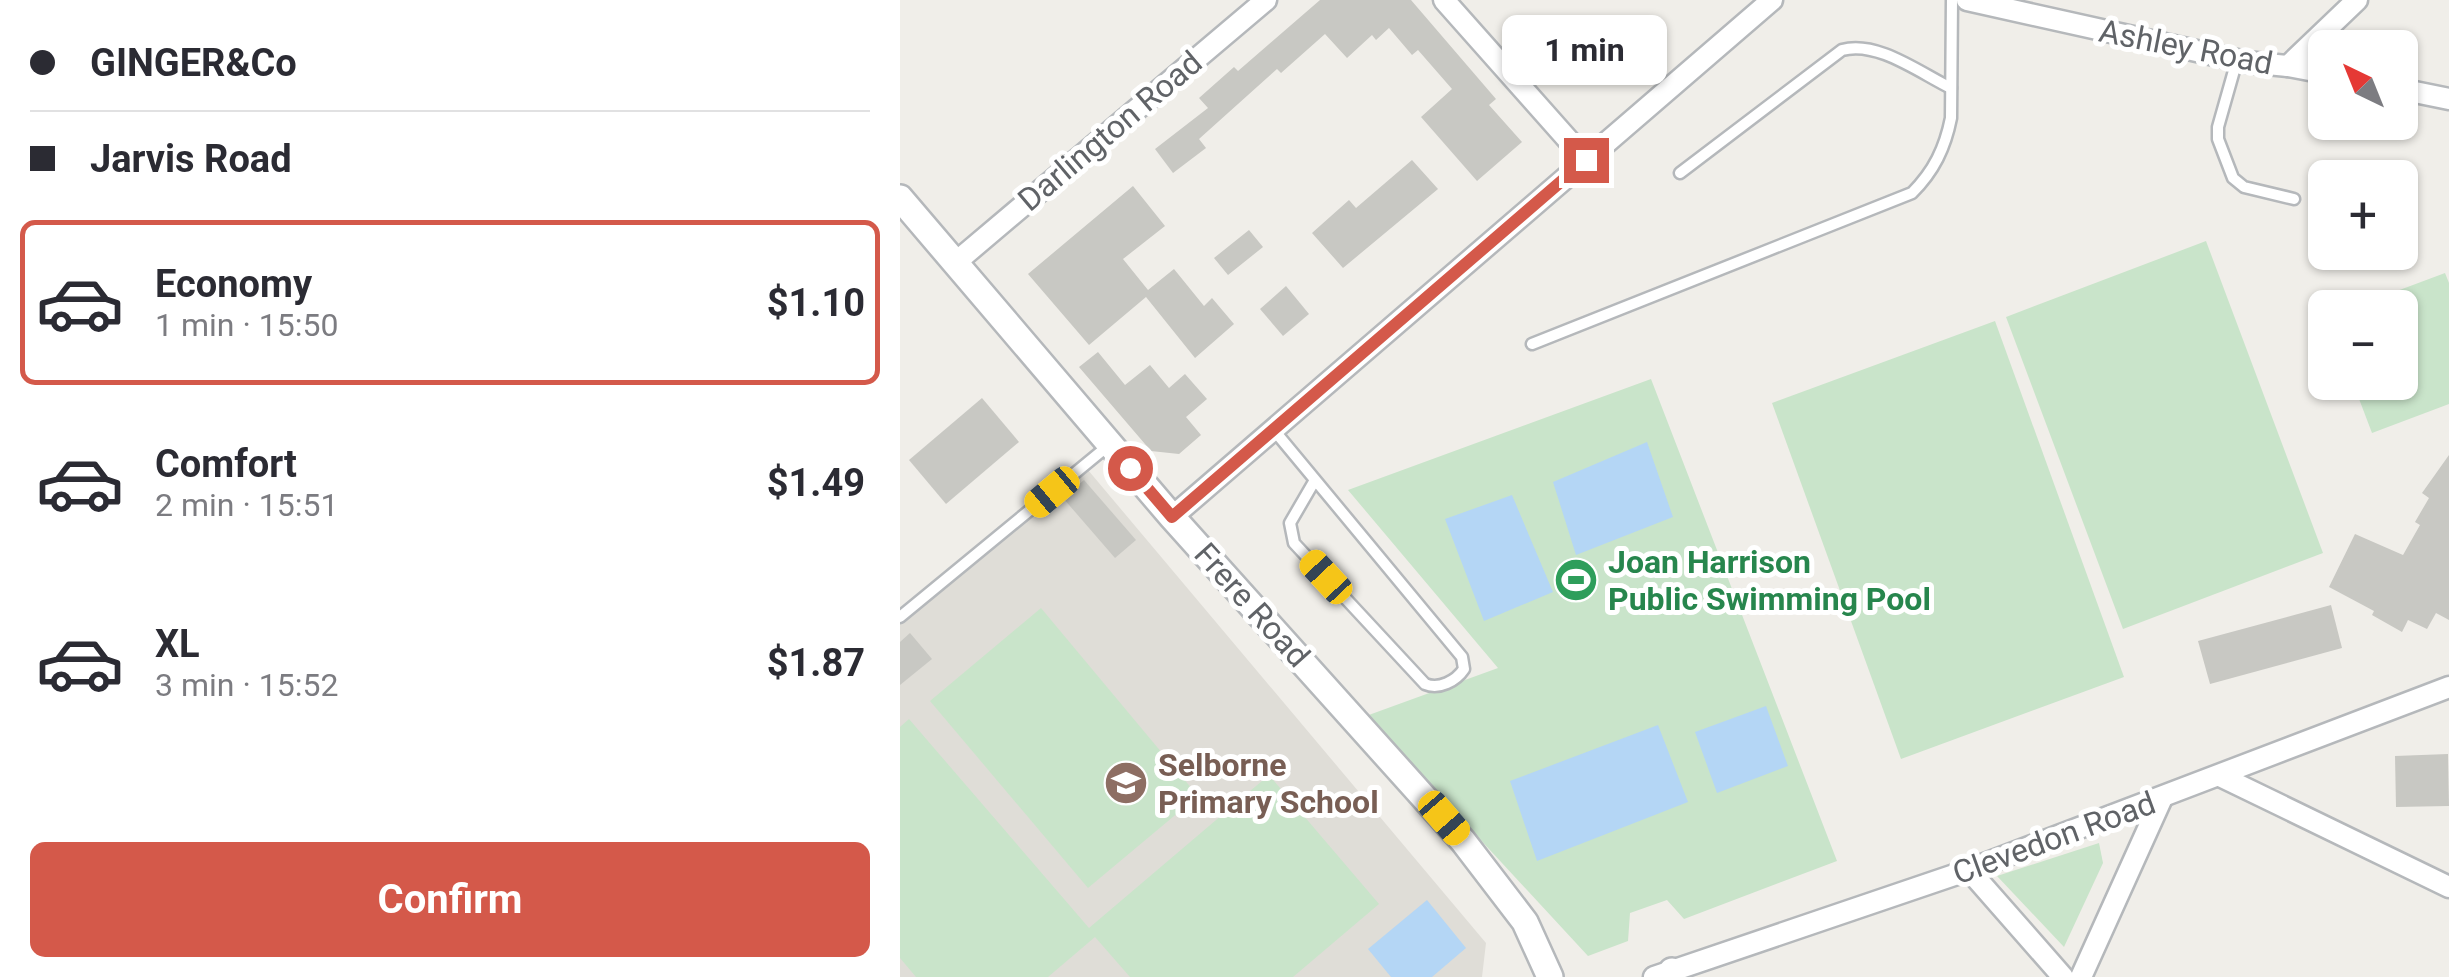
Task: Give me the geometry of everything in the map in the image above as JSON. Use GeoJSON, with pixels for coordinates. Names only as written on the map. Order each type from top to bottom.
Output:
{"type":"FeatureCollection","features":[{"type":"Feature","properties":{"kind":"street","name":"Darlington Road"},"geometry":{"type":"LineString","coordinates":[[955,263],[1266,0]]}},
{"type":"Feature","properties":{"kind":"street"},"geometry":{"type":"LineString","coordinates":[[1444,0],[1586,160]]}},
{"type":"Feature","properties":{"kind":"street"},"geometry":{"type":"LineString","coordinates":[[1172,517],[1772,0]]}},
{"type":"Feature","properties":{"kind":"street","name":"Ashley Road"},"geometry":{"type":"LineString","coordinates":[[1966,0],[2237,60],[2308,70]]}},
{"type":"Feature","properties":{"kind":"street","name":"Ashley Road"},"geometry":{"type":"LineString","coordinates":[[2288,66],[2349,7]]}},
{"type":"Feature","properties":{"kind":"street"},"geometry":{"type":"LineString","coordinates":[[2418,93],[2449,99]]}},
{"type":"Feature","properties":{"kind":"street","name":"Frere Road"},"geometry":{"type":"LineString","coordinates":[[900,198],[1172,517],[1463,841],[1525,922],[1550,977]]}},
{"type":"Feature","properties":{"kind":"street","name":"Clevedon Road"},"geometry":{"type":"LineString","coordinates":[[1665,975],[1968,870],[2449,687]]}},
{"type":"Feature","properties":{"kind":"street"},"geometry":{"type":"LineString","coordinates":[[2220,776],[2449,886]]}},
{"type":"Feature","properties":{"kind":"street"},"geometry":{"type":"LineString","coordinates":[[2080,977],[2162,798]]}},
{"type":"Feature","properties":{"kind":"street"},"geometry":{"type":"LineString","coordinates":[[1968,870],[2063,977]]}},
{"type":"Feature","properties":{"kind":"lane"},"geometry":{"type":"LineString","coordinates":[[1532,344],[1912,193],[1932,171],[1942,152],[1950,118],[1952,0]]}},
{"type":"Feature","properties":{"kind":"lane"},"geometry":{"type":"LineString","coordinates":[[1680,173],[1842,50],[1855,46],[1872,50],[1951,88]]}},
{"type":"Feature","properties":{"kind":"lane"},"geometry":{"type":"LineString","coordinates":[[2237,60],[2218,127],[2218,140],[2232,178],[2244,187],[2294,199]]}},
{"type":"Feature","properties":{"kind":"lane"},"geometry":{"type":"LineString","coordinates":[[1273,429],[1316,480],[1462,657],[1464,669],[1460,675],[1437,686],[1425,684],[1294,543],[1290,524],[1316,480]]}},
{"type":"Feature","properties":{"kind":"lane"},"geometry":{"type":"LineString","coordinates":[[902,611],[1110,444]]}},
{"type":"Feature","properties":{"kind":"shaded area","name":"Selborne Primary School"},"geometry":{"type":"Polygon","coordinates":[[[1088,470],[1486,943],[1482,977],[900,977],[900,620],[903,623],[1088,470]]]}},
{"type":"Feature","properties":{"kind":"green space"},"geometry":{"type":"Polygon","coordinates":[[[2206,241],[2323,553],[2123,629],[2006,317],[2206,241]]]}},
{"type":"Feature","properties":{"kind":"green space"},"geometry":{"type":"Polygon","coordinates":[[[2445,273],[2449,283],[2449,404],[2372,433],[2359,400],[2418,400],[2418,290],[2400,290],[2445,273]]]}},
{"type":"Feature","properties":{"kind":"green space"},"geometry":{"type":"Polygon","coordinates":[[[1995,321],[2124,677],[1901,759],[1772,403],[1995,321]]]}},
{"type":"Feature","properties":{"kind":"green space","name":"Joan Harrison Public Swimming Pool"},"geometry":{"type":"Polygon","coordinates":[[[1651,379],[1837,861],[1684,919],[1667,900],[1630,913],[1628,941],[1588,956],[1366,716],[1498,668],[1348,490],[1651,379]]]}},
{"type":"Feature","properties":{"kind":"green space"},"geometry":{"type":"Polygon","coordinates":[[[1041,608],[1198,796],[1088,888],[930,701],[1041,608]]]}},
{"type":"Feature","properties":{"kind":"green space"},"geometry":{"type":"Polygon","coordinates":[[[909,719],[1089,928],[1269,775],[1379,904],[1293,977],[1130,977],[1095,937],[1048,977],[916,977],[900,958],[900,727],[909,719]]]}},
{"type":"Feature","properties":{"kind":"green space"},"geometry":{"type":"Polygon","coordinates":[[[2099,843],[2103,863],[2064,947],[1997,876],[2099,843]]]}},
{"type":"Feature","properties":{"kind":"water"},"geometry":{"type":"Polygon","coordinates":[[[1647,442],[1673,517],[1576,555],[1553,482],[1647,442]]]}},
{"type":"Feature","properties":{"kind":"water"},"geometry":{"type":"Polygon","coordinates":[[[1512,495],[1553,592],[1484,621],[1445,519],[1512,495]]]}},
{"type":"Feature","properties":{"kind":"water"},"geometry":{"type":"Polygon","coordinates":[[[1766,706],[1788,766],[1717,793],[1695,732],[1766,706]]]}},
{"type":"Feature","properties":{"kind":"water"},"geometry":{"type":"Polygon","coordinates":[[[1658,725],[1688,802],[1537,861],[1510,781],[1658,725]]]}},
{"type":"Feature","properties":{"kind":"water"},"geometry":{"type":"Polygon","coordinates":[[[1427,900],[1466,948],[1432,977],[1391,977],[1368,949],[1427,900]]]}},
{"type":"Feature","properties":{"kind":"building"},"geometry":{"type":"Polygon","coordinates":[[[1320,0],[1411,0],[1496,99],[1489,105],[1522,142],[1477,181],[1421,117],[1452,89],[1418,50],[1412,55],[1389,28],[1376,40],[1372,35],[1347,58],[1325,34],[1281,73],[1277,69],[1199,139],[1206,148],[1173,173],[1155,149],[1208,108],[1199,98],[1234,67],[1238,71],[1320,0]]]}},
{"type":"Feature","properties":{"kind":"building"},"geometry":{"type":"Polygon","coordinates":[[[1412,160],[1438,189],[1343,268],[1312,233],[1349,200],[1356,208],[1412,160]]]}},
{"type":"Feature","properties":{"kind":"building"},"geometry":{"type":"Polygon","coordinates":[[[1133,186],[1165,226],[1123,259],[1148,290],[1174,269],[1204,306],[1212,298],[1234,324],[1195,358],[1146,297],[1089,345],[1028,274],[1133,186]]]}},
{"type":"Feature","properties":{"kind":"building"},"geometry":{"type":"Polygon","coordinates":[[[1249,230],[1263,247],[1228,275],[1214,258],[1249,230]]]}},
{"type":"Feature","properties":{"kind":"building"},"geometry":{"type":"Polygon","coordinates":[[[1286,286],[1309,314],[1283,336],[1260,309],[1286,286]]]}},
{"type":"Feature","properties":{"kind":"building"},"geometry":{"type":"Polygon","coordinates":[[[1098,352],[1125,385],[1150,365],[1169,388],[1185,374],[1207,399],[1186,417],[1201,435],[1179,454],[1151,451],[1079,367],[1098,352]]]}},
{"type":"Feature","properties":{"kind":"building"},"geometry":{"type":"Polygon","coordinates":[[[982,398],[1019,442],[946,504],[909,460],[982,398]]]}},
{"type":"Feature","properties":{"kind":"building"},"geometry":{"type":"Polygon","coordinates":[[[2449,455],[2449,620],[2436,613],[2427,629],[2408,620],[2402,632],[2372,615],[2374,611],[2329,587],[2355,534],[2403,555],[2420,525],[2415,522],[2429,498],[2422,493],[2449,455]]]}},
{"type":"Feature","properties":{"kind":"building"},"geometry":{"type":"Polygon","coordinates":[[[1084,480],[1136,540],[1115,558],[1063,498],[1084,480]]]}},
{"type":"Feature","properties":{"kind":"building"},"geometry":{"type":"Polygon","coordinates":[[[2331,605],[2342,648],[2210,684],[2198,641],[2331,605]]]}},
{"type":"Feature","properties":{"kind":"building"},"geometry":{"type":"Polygon","coordinates":[[[910,633],[932,659],[900,685],[900,642],[910,633]]]}},
{"type":"Feature","properties":{"kind":"building"},"geometry":{"type":"Polygon","coordinates":[[[2448,754],[2449,806],[2396,807],[2395,756],[2448,754]]]}},
{"type":"Feature","properties":{"kind":"place","name":"Joan Harrison Public Swimming Pool"},"geometry":{"type":"Point","coordinates":[1576,580]}},
{"type":"Feature","properties":{"kind":"place","name":"Selborne Primary School"},"geometry":{"type":"Point","coordinates":[1126,783]}},
{"type":"Feature","properties":{"kind":"route"},"geometry":{"type":"LineString","coordinates":[[1130,468],[1172,517],[1586,160]]}}]}
